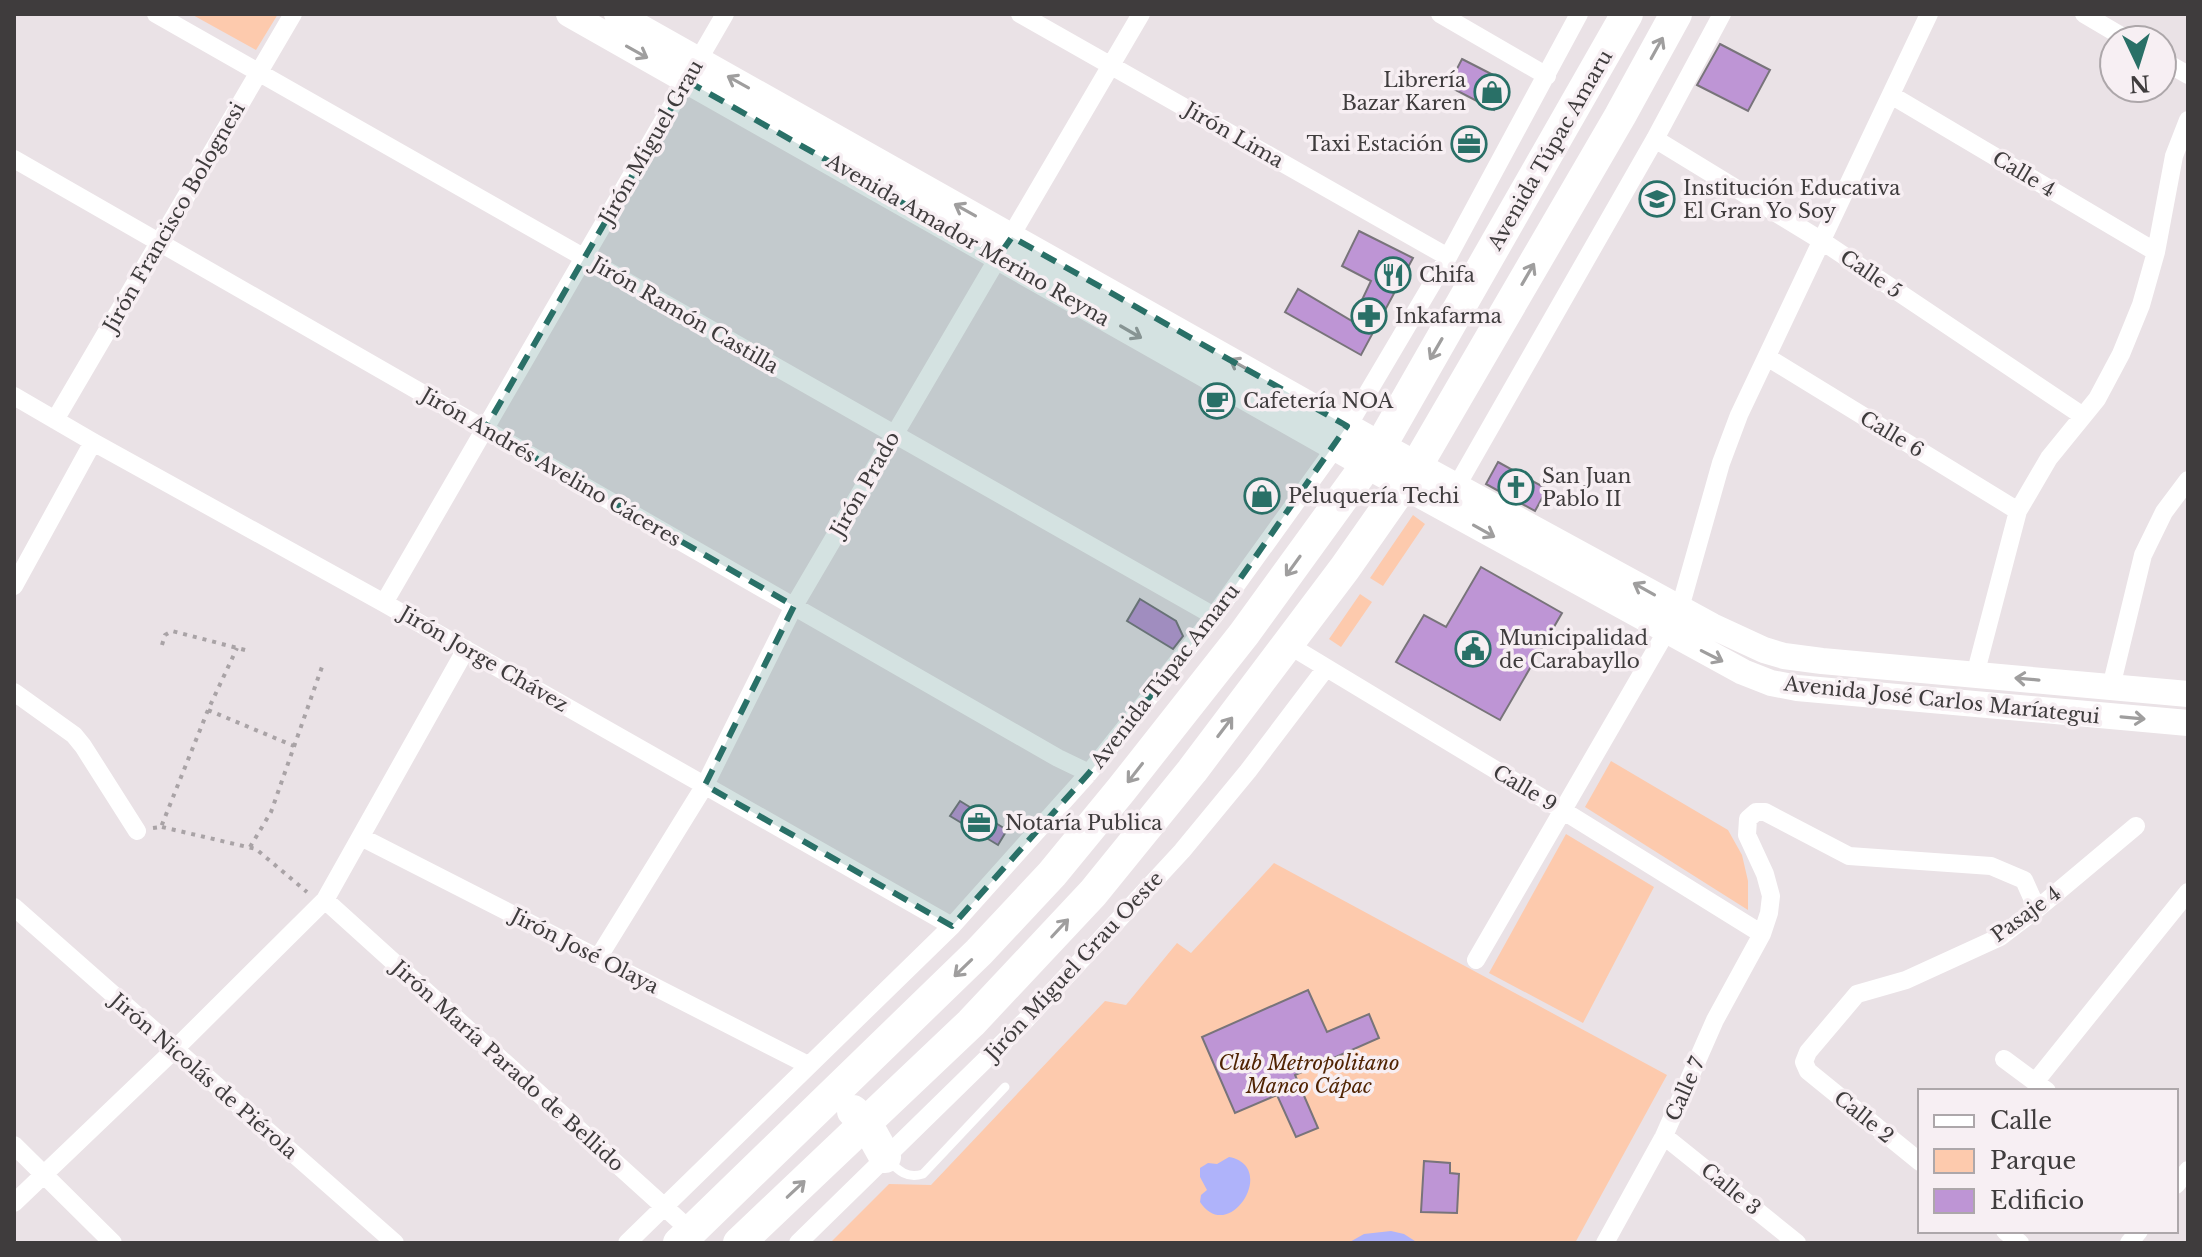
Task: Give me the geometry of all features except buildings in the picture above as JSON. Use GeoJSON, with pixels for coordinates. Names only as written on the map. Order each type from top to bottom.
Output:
{"type":"FeatureCollection","features":[{"type":"Feature","properties":{"kind":"highway","name":"Avenida Túpac Amaru"},"geometry":{"type":"LineString","coordinates":[[685,1237],[979,952],[1052,874],[1244,634],[1374,456],[1627,14]]}},
{"type":"Feature","properties":{"kind":"highway"},"geometry":{"type":"LineString","coordinates":[[739,1243],[971,1023],[1093,893],[1192,771],[1345,568],[1410,475],[1620,116],[1676,14]]}},
{"type":"Feature","properties":{"kind":"highway"},"geometry":{"type":"LineString","coordinates":[[1582,95],[1620,116]]}},
{"type":"Feature","properties":{"kind":"highway"},"geometry":{"type":"LineString","coordinates":[[834,1093],[866,1123],[885,1157]]}},
{"type":"Feature","properties":{"kind":"street","name":"Jirón Ramón Castilla"},"geometry":{"type":"LineString","coordinates":[[156,14],[1214,616]]}},
{"type":"Feature","properties":{"kind":"street","name":"Jirón Francisco Bolognesi"},"geometry":{"type":"LineString","coordinates":[[55,420],[293,14]]}},
{"type":"Feature","properties":{"kind":"street","name":"Avenida Amador Merino Reyna"},"geometry":{"type":"LineString","coordinates":[[569,14],[693,70],[1374,456]]}},
{"type":"Feature","properties":{"kind":"street","name":"Avenida Amador Merino Reyna"},"geometry":{"type":"LineString","coordinates":[[617,14],[693,70]]}},
{"type":"Feature","properties":{"kind":"street","name":"Jirón Miguel Grau"},"geometry":{"type":"LineString","coordinates":[[384,603],[725,14]]}},
{"type":"Feature","properties":{"kind":"street","name":"Jirón Lima"},"geometry":{"type":"LineString","coordinates":[[1020,14],[1448,257]]}},
{"type":"Feature","properties":{"kind":"street","name":"Jirón Prado"},"geometry":{"type":"LineString","coordinates":[[598,958],[705,785],[794,606],[1141,14]]}},
{"type":"Feature","properties":{"kind":"street"},"geometry":{"type":"LineString","coordinates":[[1440,14],[1547,76]]}},
{"type":"Feature","properties":{"kind":"street","name":"Avenida Túpac Amaru"},"geometry":{"type":"LineString","coordinates":[[627,1243],[952,926],[1089,773],[1214,616],[1341,437],[1448,257],[1579,14]]}},
{"type":"Feature","properties":{"kind":"street"},"geometry":{"type":"LineString","coordinates":[[1450,497],[1655,139],[1722,14]]}},
{"type":"Feature","properties":{"kind":"street"},"geometry":{"type":"LineString","coordinates":[[1476,960],[1680,608],[1721,463],[1739,415],[1929,14]]}},
{"type":"Feature","properties":{"kind":"street","name":"Calle 4"},"geometry":{"type":"LineString","coordinates":[[1891,95],[2156,252]]}},
{"type":"Feature","properties":{"kind":"street"},"geometry":{"type":"LineString","coordinates":[[1975,675],[2018,511],[2049,458],[2097,399],[2121,354],[2141,305],[2156,252],[2174,156],[2188,120]]}},
{"type":"Feature","properties":{"kind":"street","name":"Calle 5"},"geometry":{"type":"LineString","coordinates":[[1655,139],[1822,241],[2083,416]]}},
{"type":"Feature","properties":{"kind":"street","name":"Jirón Andrés Avelino Cáceres"},"geometry":{"type":"LineString","coordinates":[[14,159],[1089,773]]}},
{"type":"Feature","properties":{"kind":"street","name":"Calle 6"},"geometry":{"type":"LineString","coordinates":[[1767,357],[2018,511]]}},
{"type":"Feature","properties":{"kind":"street","name":"Jirón Jorge Chávez"},"geometry":{"type":"LineString","coordinates":[[14,396],[952,926]]}},
{"type":"Feature","properties":{"kind":"street"},"geometry":{"type":"LineString","coordinates":[[14,586],[93,442]]}},
{"type":"Feature","properties":{"kind":"street","name":"Avenida José Carlos Maríategui"},"geometry":{"type":"LineString","coordinates":[[1374,456],[1450,497],[1666,631],[1743,672],[1771,683],[1797,688],[2188,723]]}},
{"type":"Feature","properties":{"kind":"street"},"geometry":{"type":"LineString","coordinates":[[2111,687],[2143,555],[2164,512],[2188,480]]}},
{"type":"Feature","properties":{"kind":"street","name":"Avenida José Carlos Maríategui"},"geometry":{"type":"LineString","coordinates":[[1450,497],[1712,626],[1784,656],[2188,694]]}},
{"type":"Feature","properties":{"kind":"street","name":"Calle 9"},"geometry":{"type":"LineString","coordinates":[[1287,644],[1762,934]]}},
{"type":"Feature","properties":{"kind":"street"},"geometry":{"type":"LineString","coordinates":[[14,1203],[323,902],[466,649]]}},
{"type":"Feature","properties":{"kind":"street","name":"Jirón Miguel Grau Oeste"},"geometry":{"type":"LineString","coordinates":[[798,1243],[1024,1022],[1182,851],[1326,668]]}},
{"type":"Feature","properties":{"kind":"street"},"geometry":{"type":"LineString","coordinates":[[14,692],[74,735],[137,831]]}},
{"type":"Feature","properties":{"kind":"street","name":"Calle 7"},"geometry":{"type":"LineString","coordinates":[[1605,1243],[1664,1136],[1715,1020],[1762,934],[1771,896],[1765,874],[1747,835],[1748,819],[1756,812],[1765,812],[1849,856],[1991,866],[2024,880],[2037,909]]}},
{"type":"Feature","properties":{"kind":"street","name":"Pasaje 4"},"geometry":{"type":"LineString","coordinates":[[1808,1071],[1804,1062],[1808,1052],[1857,994],[1906,980],[2000,937],[2136,826]]}},
{"type":"Feature","properties":{"kind":"street","name":"Jirón José Olaya"},"geometry":{"type":"LineString","coordinates":[[361,837],[808,1065]]}},
{"type":"Feature","properties":{"kind":"street"},"geometry":{"type":"LineString","coordinates":[[2004,1059],[2041,1086],[2188,892]]}},
{"type":"Feature","properties":{"kind":"street","name":"Jirón María Parado de Bellido"},"geometry":{"type":"LineString","coordinates":[[323,902],[663,1208],[685,1237]]}},
{"type":"Feature","properties":{"kind":"street","name":"Jirón Nicolás de Piérola"},"geometry":{"type":"LineString","coordinates":[[14,907],[395,1243]]}},
{"type":"Feature","properties":{"kind":"street","name":"Calle 2"},"geometry":{"type":"LineString","coordinates":[[1808,1071],[1918,1160]]}},
{"type":"Feature","properties":{"kind":"street","name":"Calle 3"},"geometry":{"type":"LineString","coordinates":[[1664,1136],[1797,1243]]}},
{"type":"Feature","properties":{"kind":"street"},"geometry":{"type":"LineString","coordinates":[[14,1145],[113,1243]]}},
{"type":"Feature","properties":{"kind":"lane"},"geometry":{"type":"LineString","coordinates":[[885,1157],[902,1174],[923,1174],[1005,1087]]}},
{"type":"Feature","properties":{"kind":"path"},"geometry":{"type":"LineString","coordinates":[[162,645],[165,635],[172,631],[249,651]]}},
{"type":"Feature","properties":{"kind":"path"},"geometry":{"type":"LineString","coordinates":[[161,827],[208,710],[237,648]]}},
{"type":"Feature","properties":{"kind":"path"},"geometry":{"type":"LineString","coordinates":[[250,847],[271,812],[323,664]]}},
{"type":"Feature","properties":{"kind":"path"},"geometry":{"type":"LineString","coordinates":[[208,710],[294,746]]}},
{"type":"Feature","properties":{"kind":"path"},"geometry":{"type":"LineString","coordinates":[[137,831],[161,827],[256,849],[323,902]]}},
{"type":"Feature","properties":{"kind":"highlighted area"},"geometry":{"type":"Polygon","coordinates":[[[687,81],[998,257],[1012,237],[1347,426],[1214,616],[1089,773],[952,926],[705,785],[794,606],[485,429],[687,81]]]}},
{"type":"Feature","properties":{"kind":"green space"},"geometry":{"type":"Polygon","coordinates":[[[191,14],[278,14],[256,50],[191,14]]]}},
{"type":"Feature","properties":{"kind":"green space"},"geometry":{"type":"Polygon","coordinates":[[[1413,515],[1425,524],[1383,586],[1370,578],[1413,515]]]}},
{"type":"Feature","properties":{"kind":"green space"},"geometry":{"type":"Polygon","coordinates":[[[1360,594],[1372,602],[1341,647],[1329,639],[1360,594]]]}},
{"type":"Feature","properties":{"kind":"green space"},"geometry":{"type":"Polygon","coordinates":[[[1611,761],[1728,830],[1742,855],[1748,881],[1748,910],[1585,807],[1611,761]]]}},
{"type":"Feature","properties":{"kind":"green space"},"geometry":{"type":"Polygon","coordinates":[[[1566,834],[1654,887],[1583,1023],[1489,973],[1566,834]]]}},
{"type":"Feature","properties":{"kind":"green space","name":"Club Metropolitano Manco Cápac"},"geometry":{"type":"Polygon","coordinates":[[[1274,863],[1667,1075],[1575,1243],[830,1243],[889,1184],[931,1185],[1105,1001],[1126,1005],[1177,943],[1191,953],[1274,863]]]}},
{"type":"Feature","properties":{"kind":"water"},"geometry":{"type":"Polygon","coordinates":[[[1229,1157],[1243,1163],[1250,1174],[1249,1187],[1235,1209],[1224,1215],[1212,1213],[1200,1202],[1201,1195],[1207,1190],[1200,1177],[1200,1168],[1229,1157]]]}},
{"type":"Feature","properties":{"kind":"water"},"geometry":{"type":"Polygon","coordinates":[[[1391,1231],[1404,1234],[1418,1243],[1348,1243],[1364,1234],[1391,1231]]]}},
{"type":"Feature","properties":{"kind":"place","name":"Librería Bazar Karen"},"geometry":{"type":"Point","coordinates":[1492,92]}},
{"type":"Feature","properties":{"kind":"place","name":"Taxi Estación"},"geometry":{"type":"Point","coordinates":[1469,144]}},
{"type":"Feature","properties":{"kind":"place","name":"Institución Educativa El Gran Yo Soy"},"geometry":{"type":"Point","coordinates":[1657,199]}},
{"type":"Feature","properties":{"kind":"place","name":"Chifa"},"geometry":{"type":"Point","coordinates":[1393,275]}},
{"type":"Feature","properties":{"kind":"place","name":"Inkafarma"},"geometry":{"type":"Point","coordinates":[1369,316]}},
{"type":"Feature","properties":{"kind":"place","name":"Cafetería NOA"},"geometry":{"type":"Point","coordinates":[1217,401]}},
{"type":"Feature","properties":{"kind":"place","name":"San Juan Pablo II"},"geometry":{"type":"Point","coordinates":[1516,487]}},
{"type":"Feature","properties":{"kind":"place","name":"Peluquería Techi"},"geometry":{"type":"Point","coordinates":[1262,496]}},
{"type":"Feature","properties":{"kind":"place","name":"Municipalidad de Carabayllo"},"geometry":{"type":"Point","coordinates":[1473,649]}},
{"type":"Feature","properties":{"kind":"place","name":"Notaría Publica"},"geometry":{"type":"Point","coordinates":[979,823]}}]}
